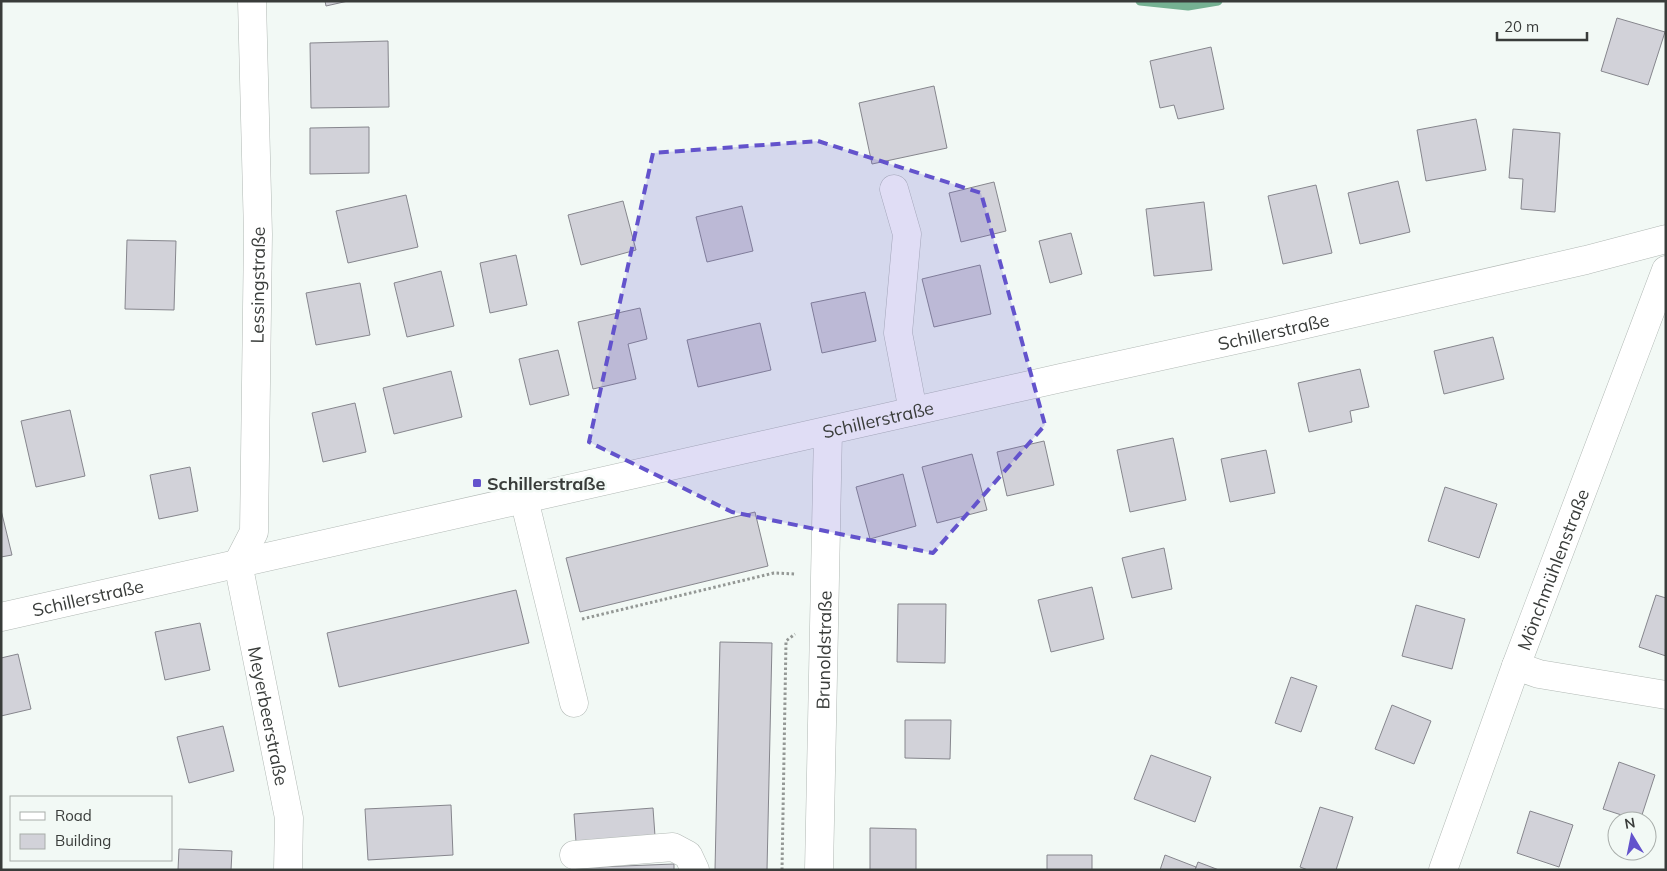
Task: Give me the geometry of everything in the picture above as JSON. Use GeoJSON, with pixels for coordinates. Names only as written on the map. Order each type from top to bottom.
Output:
{"type":"FeatureCollection","features":[{"type":"Feature","properties":{"kind":"street","name":"Lessingstraße"},"geometry":{"type":"LineString","coordinates":[[238,563],[254,532],[258,234],[252,1]]}},
{"type":"Feature","properties":{"kind":"street"},"geometry":{"type":"LineString","coordinates":[[894,189],[907,234],[898,333],[913,411]]}},
{"type":"Feature","properties":{"kind":"street","name":"Schillerstraße"},"geometry":{"type":"LineString","coordinates":[[1,617],[1276,331],[1666,240]]}},
{"type":"Feature","properties":{"kind":"street","name":"Mönchmühlenstraße"},"geometry":{"type":"LineString","coordinates":[[1443,870],[1516,666],[1666,270]]}},
{"type":"Feature","properties":{"kind":"street","name":"Brunoldstraße"},"geometry":{"type":"LineString","coordinates":[[819,870],[828,431]]}},
{"type":"Feature","properties":{"kind":"street"},"geometry":{"type":"LineString","coordinates":[[524,499],[574,703]]}},
{"type":"Feature","properties":{"kind":"street","name":"Meyerbeerstraße"},"geometry":{"type":"LineString","coordinates":[[238,563],[289,818],[288,870]]}},
{"type":"Feature","properties":{"kind":"street"},"geometry":{"type":"LineString","coordinates":[[1516,666],[1539,674],[1666,695]]}},
{"type":"Feature","properties":{"kind":"street"},"geometry":{"type":"LineString","coordinates":[[574,854],[673,847],[688,855],[694,870]]}},
{"type":"Feature","properties":{"kind":"path"},"geometry":{"type":"LineString","coordinates":[[555,626],[774,573],[800,574]]}},
{"type":"Feature","properties":{"kind":"path"},"geometry":{"type":"LineString","coordinates":[[782,870],[786,641],[799,630]]}},
{"type":"Feature","properties":{"kind":"highlighted area"},"geometry":{"type":"Polygon","coordinates":[[[818,141],[981,193],[1045,425],[933,553],[732,512],[589,442],[653,153],[818,141]]]}},
{"type":"Feature","properties":{"kind":"building"},"geometry":{"type":"Polygon","coordinates":[[[325,1],[348,1],[326,6],[325,1]]]}},
{"type":"Feature","properties":{"kind":"building"},"geometry":{"type":"Polygon","coordinates":[[[1617,18],[1665,32],[1648,85],[1601,71],[1617,18]]]}},
{"type":"Feature","properties":{"kind":"building"},"geometry":{"type":"Polygon","coordinates":[[[388,41],[389,107],[311,108],[310,43],[388,41]]]}},
{"type":"Feature","properties":{"kind":"building"},"geometry":{"type":"Polygon","coordinates":[[[1211,47],[1224,109],[1178,119],[1174,105],[1160,108],[1150,61],[1211,47]]]}},
{"type":"Feature","properties":{"kind":"building"},"geometry":{"type":"Polygon","coordinates":[[[934,86],[947,148],[872,164],[859,103],[934,86]]]}},
{"type":"Feature","properties":{"kind":"building"},"geometry":{"type":"Polygon","coordinates":[[[1476,119],[1486,170],[1426,181],[1417,130],[1476,119]]]}},
{"type":"Feature","properties":{"kind":"building"},"geometry":{"type":"Polygon","coordinates":[[[369,127],[369,173],[310,174],[310,128],[369,127]]]}},
{"type":"Feature","properties":{"kind":"building"},"geometry":{"type":"Polygon","coordinates":[[[1513,129],[1560,133],[1555,212],[1521,209],[1523,179],[1509,178],[1513,129]]]}},
{"type":"Feature","properties":{"kind":"building"},"geometry":{"type":"Polygon","coordinates":[[[1398,181],[1410,232],[1360,244],[1348,193],[1398,181]]]}},
{"type":"Feature","properties":{"kind":"building"},"geometry":{"type":"Polygon","coordinates":[[[994,182],[1006,231],[961,242],[949,193],[994,182]]]}},
{"type":"Feature","properties":{"kind":"building"},"geometry":{"type":"Polygon","coordinates":[[[1316,185],[1332,253],[1283,264],[1268,196],[1316,185]]]}},
{"type":"Feature","properties":{"kind":"building"},"geometry":{"type":"Polygon","coordinates":[[[406,195],[418,247],[348,263],[336,211],[406,195]]]}},
{"type":"Feature","properties":{"kind":"building"},"geometry":{"type":"Polygon","coordinates":[[[623,201],[636,250],[581,265],[568,215],[623,201]]]}},
{"type":"Feature","properties":{"kind":"building"},"geometry":{"type":"Polygon","coordinates":[[[1204,202],[1212,270],[1154,276],[1146,209],[1204,202]]]}},
{"type":"Feature","properties":{"kind":"building"},"geometry":{"type":"Polygon","coordinates":[[[742,206],[753,251],[707,262],[696,217],[742,206]]]}},
{"type":"Feature","properties":{"kind":"building"},"geometry":{"type":"Polygon","coordinates":[[[1071,233],[1082,274],[1050,283],[1039,241],[1071,233]]]}},
{"type":"Feature","properties":{"kind":"building"},"geometry":{"type":"Polygon","coordinates":[[[127,240],[176,241],[174,310],[125,309],[127,240]]]}},
{"type":"Feature","properties":{"kind":"building"},"geometry":{"type":"Polygon","coordinates":[[[516,255],[527,305],[490,313],[480,263],[516,255]]]}},
{"type":"Feature","properties":{"kind":"building"},"geometry":{"type":"Polygon","coordinates":[[[980,265],[991,314],[934,327],[922,279],[980,265]]]}},
{"type":"Feature","properties":{"kind":"building"},"geometry":{"type":"Polygon","coordinates":[[[441,271],[454,326],[407,337],[394,283],[441,271]]]}},
{"type":"Feature","properties":{"kind":"building"},"geometry":{"type":"Polygon","coordinates":[[[360,283],[370,335],[316,345],[306,293],[360,283]]]}},
{"type":"Feature","properties":{"kind":"building"},"geometry":{"type":"Polygon","coordinates":[[[865,292],[876,341],[822,353],[811,303],[865,292]]]}},
{"type":"Feature","properties":{"kind":"building"},"geometry":{"type":"Polygon","coordinates":[[[640,308],[647,339],[628,344],[636,379],[593,389],[578,322],[640,308]]]}},
{"type":"Feature","properties":{"kind":"building"},"geometry":{"type":"Polygon","coordinates":[[[760,323],[771,370],[698,387],[687,340],[760,323]]]}},
{"type":"Feature","properties":{"kind":"building"},"geometry":{"type":"Polygon","coordinates":[[[1493,337],[1504,379],[1444,394],[1434,351],[1493,337]]]}},
{"type":"Feature","properties":{"kind":"building"},"geometry":{"type":"Polygon","coordinates":[[[558,350],[569,395],[530,405],[519,359],[558,350]]]}},
{"type":"Feature","properties":{"kind":"building"},"geometry":{"type":"Polygon","coordinates":[[[1360,369],[1369,407],[1350,411],[1352,422],[1309,432],[1298,383],[1360,369]]]}},
{"type":"Feature","properties":{"kind":"building"},"geometry":{"type":"Polygon","coordinates":[[[451,371],[462,417],[394,434],[383,388],[451,371]]]}},
{"type":"Feature","properties":{"kind":"building"},"geometry":{"type":"Polygon","coordinates":[[[355,403],[366,452],[323,462],[312,413],[355,403]]]}},
{"type":"Feature","properties":{"kind":"building"},"geometry":{"type":"Polygon","coordinates":[[[70,410],[85,476],[36,487],[21,421],[70,410]]]}},
{"type":"Feature","properties":{"kind":"building"},"geometry":{"type":"Polygon","coordinates":[[[1173,438],[1186,500],[1130,512],[1117,450],[1173,438]]]}},
{"type":"Feature","properties":{"kind":"building"},"geometry":{"type":"Polygon","coordinates":[[[1044,441],[1054,485],[1007,496],[997,452],[1044,441]]]}},
{"type":"Feature","properties":{"kind":"building"},"geometry":{"type":"Polygon","coordinates":[[[1266,450],[1275,493],[1230,502],[1221,459],[1266,450]]]}},
{"type":"Feature","properties":{"kind":"building"},"geometry":{"type":"Polygon","coordinates":[[[972,454],[987,510],[937,523],[922,467],[972,454]]]}},
{"type":"Feature","properties":{"kind":"building"},"geometry":{"type":"Polygon","coordinates":[[[190,467],[198,511],[159,519],[150,475],[190,467]]]}},
{"type":"Feature","properties":{"kind":"building"},"geometry":{"type":"Polygon","coordinates":[[[903,474],[916,526],[870,539],[856,487],[903,474]]]}},
{"type":"Feature","properties":{"kind":"building"},"geometry":{"type":"Polygon","coordinates":[[[1445,487],[1497,504],[1479,558],[1428,541],[1445,487]]]}},
{"type":"Feature","properties":{"kind":"building"},"geometry":{"type":"Polygon","coordinates":[[[1,510],[12,555],[1,557],[1,510]]]}},
{"type":"Feature","properties":{"kind":"building"},"geometry":{"type":"Polygon","coordinates":[[[755,512],[768,566],[580,612],[566,558],[755,512]]]}},
{"type":"Feature","properties":{"kind":"building"},"geometry":{"type":"Polygon","coordinates":[[[1164,548],[1172,589],[1132,598],[1122,558],[1164,548]]]}},
{"type":"Feature","properties":{"kind":"building"},"geometry":{"type":"Polygon","coordinates":[[[1092,587],[1104,639],[1051,652],[1038,600],[1092,587]]]}},
{"type":"Feature","properties":{"kind":"building"},"geometry":{"type":"Polygon","coordinates":[[[516,590],[529,643],[339,687],[327,633],[516,590]]]}},
{"type":"Feature","properties":{"kind":"building"},"geometry":{"type":"Polygon","coordinates":[[[1656,595],[1666,598],[1666,656],[1639,647],[1656,595]]]}},
{"type":"Feature","properties":{"kind":"building"},"geometry":{"type":"Polygon","coordinates":[[[898,604],[946,604],[945,663],[897,662],[898,604]]]}},
{"type":"Feature","properties":{"kind":"building"},"geometry":{"type":"Polygon","coordinates":[[[1416,605],[1465,619],[1452,669],[1402,656],[1416,605]]]}},
{"type":"Feature","properties":{"kind":"building"},"geometry":{"type":"Polygon","coordinates":[[[200,623],[210,670],[165,680],[155,632],[200,623]]]}},
{"type":"Feature","properties":{"kind":"building"},"geometry":{"type":"Polygon","coordinates":[[[720,642],[772,643],[767,870],[715,870],[720,642]]]}},
{"type":"Feature","properties":{"kind":"building"},"geometry":{"type":"Polygon","coordinates":[[[18,654],[31,709],[1,716],[1,658],[18,654]]]}},
{"type":"Feature","properties":{"kind":"building"},"geometry":{"type":"Polygon","coordinates":[[[1291,677],[1317,686],[1301,732],[1275,723],[1291,677]]]}},
{"type":"Feature","properties":{"kind":"building"},"geometry":{"type":"Polygon","coordinates":[[[1392,705],[1431,721],[1414,764],[1375,749],[1392,705]]]}},
{"type":"Feature","properties":{"kind":"building"},"geometry":{"type":"Polygon","coordinates":[[[905,720],[951,720],[950,759],[905,758],[905,720]]]}},
{"type":"Feature","properties":{"kind":"building"},"geometry":{"type":"Polygon","coordinates":[[[223,726],[234,771],[189,783],[177,737],[223,726]]]}},
{"type":"Feature","properties":{"kind":"building"},"geometry":{"type":"Polygon","coordinates":[[[1151,755],[1211,777],[1195,822],[1134,799],[1151,755]]]}},
{"type":"Feature","properties":{"kind":"building"},"geometry":{"type":"Polygon","coordinates":[[[1619,762],[1655,775],[1643,811],[1609,811],[1603,809],[1619,762]]]}},
{"type":"Feature","properties":{"kind":"building"},"geometry":{"type":"Polygon","coordinates":[[[451,805],[453,855],[368,860],[365,809],[451,805]]]}},
{"type":"Feature","properties":{"kind":"building"},"geometry":{"type":"Polygon","coordinates":[[[1320,807],[1353,817],[1336,870],[1308,870],[1300,867],[1320,807]]]}},
{"type":"Feature","properties":{"kind":"building"},"geometry":{"type":"Polygon","coordinates":[[[653,808],[655,836],[576,842],[574,814],[653,808]]]}},
{"type":"Feature","properties":{"kind":"building"},"geometry":{"type":"Polygon","coordinates":[[[1530,811],[1573,825],[1559,867],[1517,853],[1530,811]]]}},
{"type":"Feature","properties":{"kind":"building"},"geometry":{"type":"Polygon","coordinates":[[[870,828],[916,829],[916,870],[870,870],[870,828]]]}},
{"type":"Feature","properties":{"kind":"building"},"geometry":{"type":"Polygon","coordinates":[[[179,849],[232,851],[231,870],[178,870],[179,849]]]}},
{"type":"Feature","properties":{"kind":"building"},"geometry":{"type":"Polygon","coordinates":[[[1047,855],[1092,855],[1092,870],[1047,870],[1047,855]]]}},
{"type":"Feature","properties":{"kind":"building"},"geometry":{"type":"Polygon","coordinates":[[[1165,855],[1196,867],[1195,870],[1160,870],[1165,855]]]}},
{"type":"Feature","properties":{"kind":"building"},"geometry":{"type":"Polygon","coordinates":[[[1198,862],[1219,870],[1195,870],[1198,862]]]}},
{"type":"Feature","properties":{"kind":"building"},"geometry":{"type":"Polygon","coordinates":[[[674,864],[674,870],[573,870],[573,868],[674,864]]]}},
{"type":"Feature","properties":{"kind":"waterway"},"geometry":{"type":"LineString","coordinates":[[1140,1],[1188,6],[1218,1]]}},
{"type":"Feature","properties":{"kind":"place","name":"Schillerstraße"},"geometry":{"type":"Point","coordinates":[477,483]}}]}
